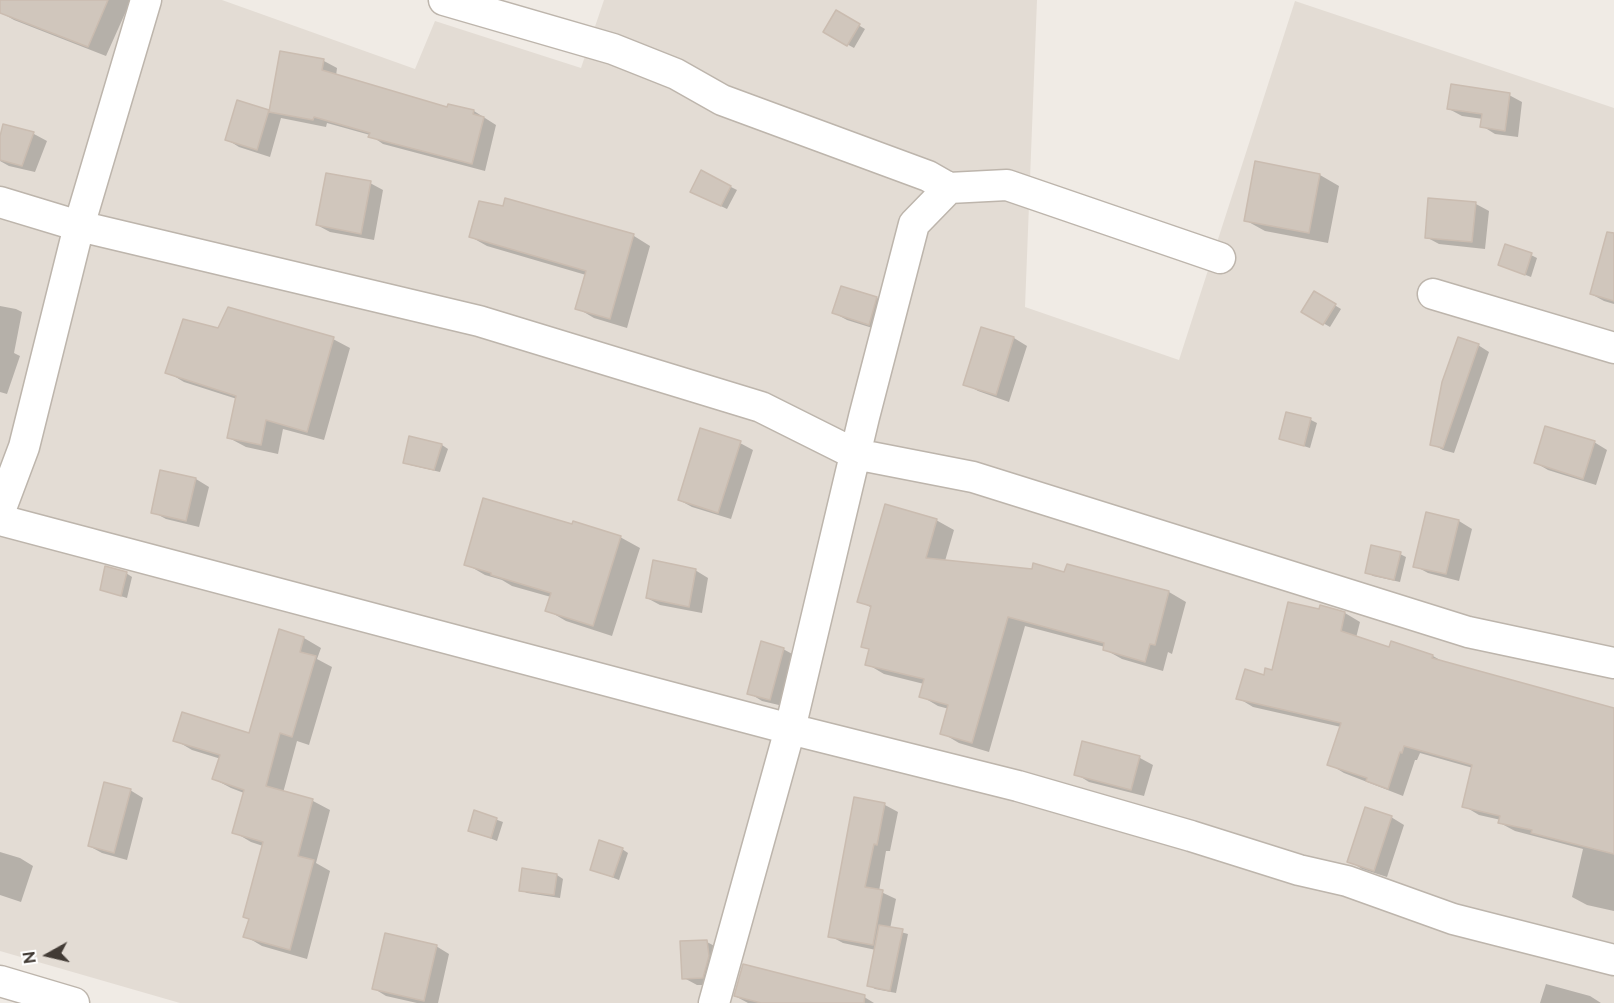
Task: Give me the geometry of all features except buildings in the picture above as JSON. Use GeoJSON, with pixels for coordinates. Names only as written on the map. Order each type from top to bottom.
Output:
{"type":"FeatureCollection","features":[{"type":"Feature","properties":{"kind":"street"},"geometry":{"type":"LineString","coordinates":[[0,511],[24,447],[79,226],[146,0]]}},
{"type":"Feature","properties":{"kind":"street"},"geometry":{"type":"LineString","coordinates":[[444,0],[613,49],[676,74],[722,100],[928,176],[949,188],[1007,185],[1220,258]]}},
{"type":"Feature","properties":{"kind":"street"},"geometry":{"type":"LineString","coordinates":[[714,1003],[789,729],[855,454],[914,224],[949,188]]}},
{"type":"Feature","properties":{"kind":"street"},"geometry":{"type":"LineString","coordinates":[[0,202],[79,226],[490,324],[760,407],[855,454],[973,477],[1468,632],[1614,663]]}},
{"type":"Feature","properties":{"kind":"street"},"geometry":{"type":"LineString","coordinates":[[1433,294],[1614,348]]}},
{"type":"Feature","properties":{"kind":"street"},"geometry":{"type":"LineString","coordinates":[[0,520],[789,729],[1018,786],[1299,870],[1347,881],[1453,919],[1614,960]]}},
{"type":"Feature","properties":{"kind":"street"},"geometry":{"type":"LineString","coordinates":[[0,981],[74,1003]]}},
{"type":"Feature","properties":{"kind":"shaded area"},"geometry":{"type":"Polygon","coordinates":[[[0,0],[222,0],[415,69],[435,21],[581,68],[604,0],[1037,0],[1025,307],[1179,360],[1295,1],[1614,108],[1614,1003],[180,1003],[0,951],[0,0]]]}}]}
